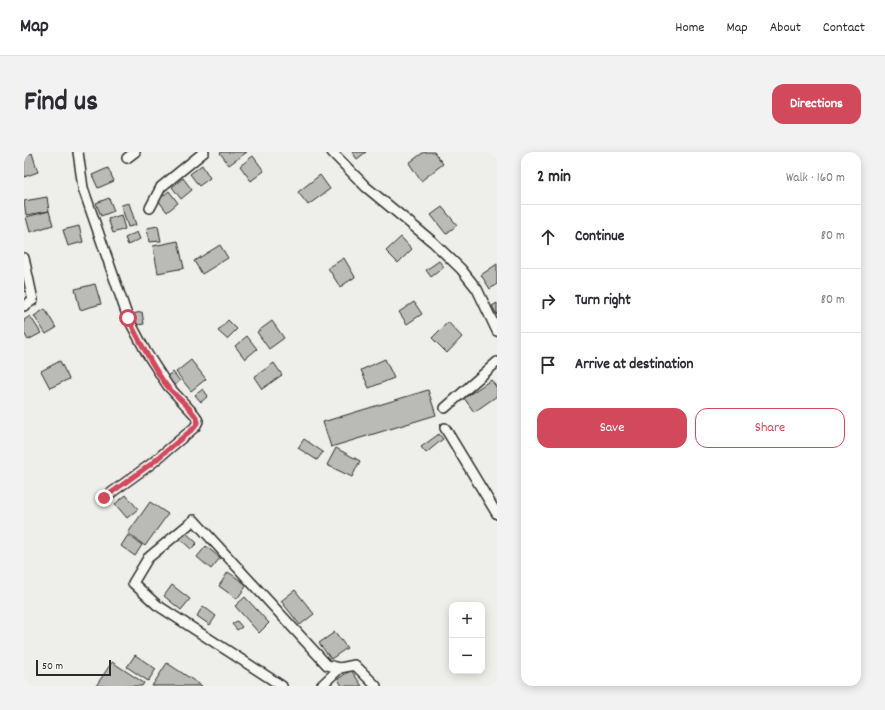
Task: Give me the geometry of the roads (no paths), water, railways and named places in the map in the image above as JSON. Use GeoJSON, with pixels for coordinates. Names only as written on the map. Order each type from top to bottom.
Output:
{"type":"FeatureCollection","features":[{"type":"Feature","properties":{"kind":"street"},"geometry":{"type":"LineString","coordinates":[[78,152],[84,188],[128,318],[146,352],[168,386],[195,415],[198,421],[195,427],[151,464],[104,498]]}},
{"type":"Feature","properties":{"kind":"street"},"geometry":{"type":"LineString","coordinates":[[127,158],[135,152]]}},
{"type":"Feature","properties":{"kind":"street"},"geometry":{"type":"LineString","coordinates":[[150,208],[161,187],[204,152]]}},
{"type":"Feature","properties":{"kind":"street"},"geometry":{"type":"LineString","coordinates":[[332,152],[366,187],[433,242],[461,269],[477,289],[497,331]]}},
{"type":"Feature","properties":{"kind":"street"},"geometry":{"type":"LineString","coordinates":[[24,258],[33,300],[24,306]]}},
{"type":"Feature","properties":{"kind":"street"},"geometry":{"type":"LineString","coordinates":[[445,408],[497,362]]}},
{"type":"Feature","properties":{"kind":"street"},"geometry":{"type":"LineString","coordinates":[[445,428],[497,514]]}},
{"type":"Feature","properties":{"kind":"street"},"geometry":{"type":"LineString","coordinates":[[282,686],[157,605],[133,583],[148,558],[194,520],[327,665],[340,668],[355,665],[376,686]]}},
{"type":"Feature","properties":{"kind":"street"},"geometry":{"type":"LineString","coordinates":[[321,686],[340,668]]}}]}
